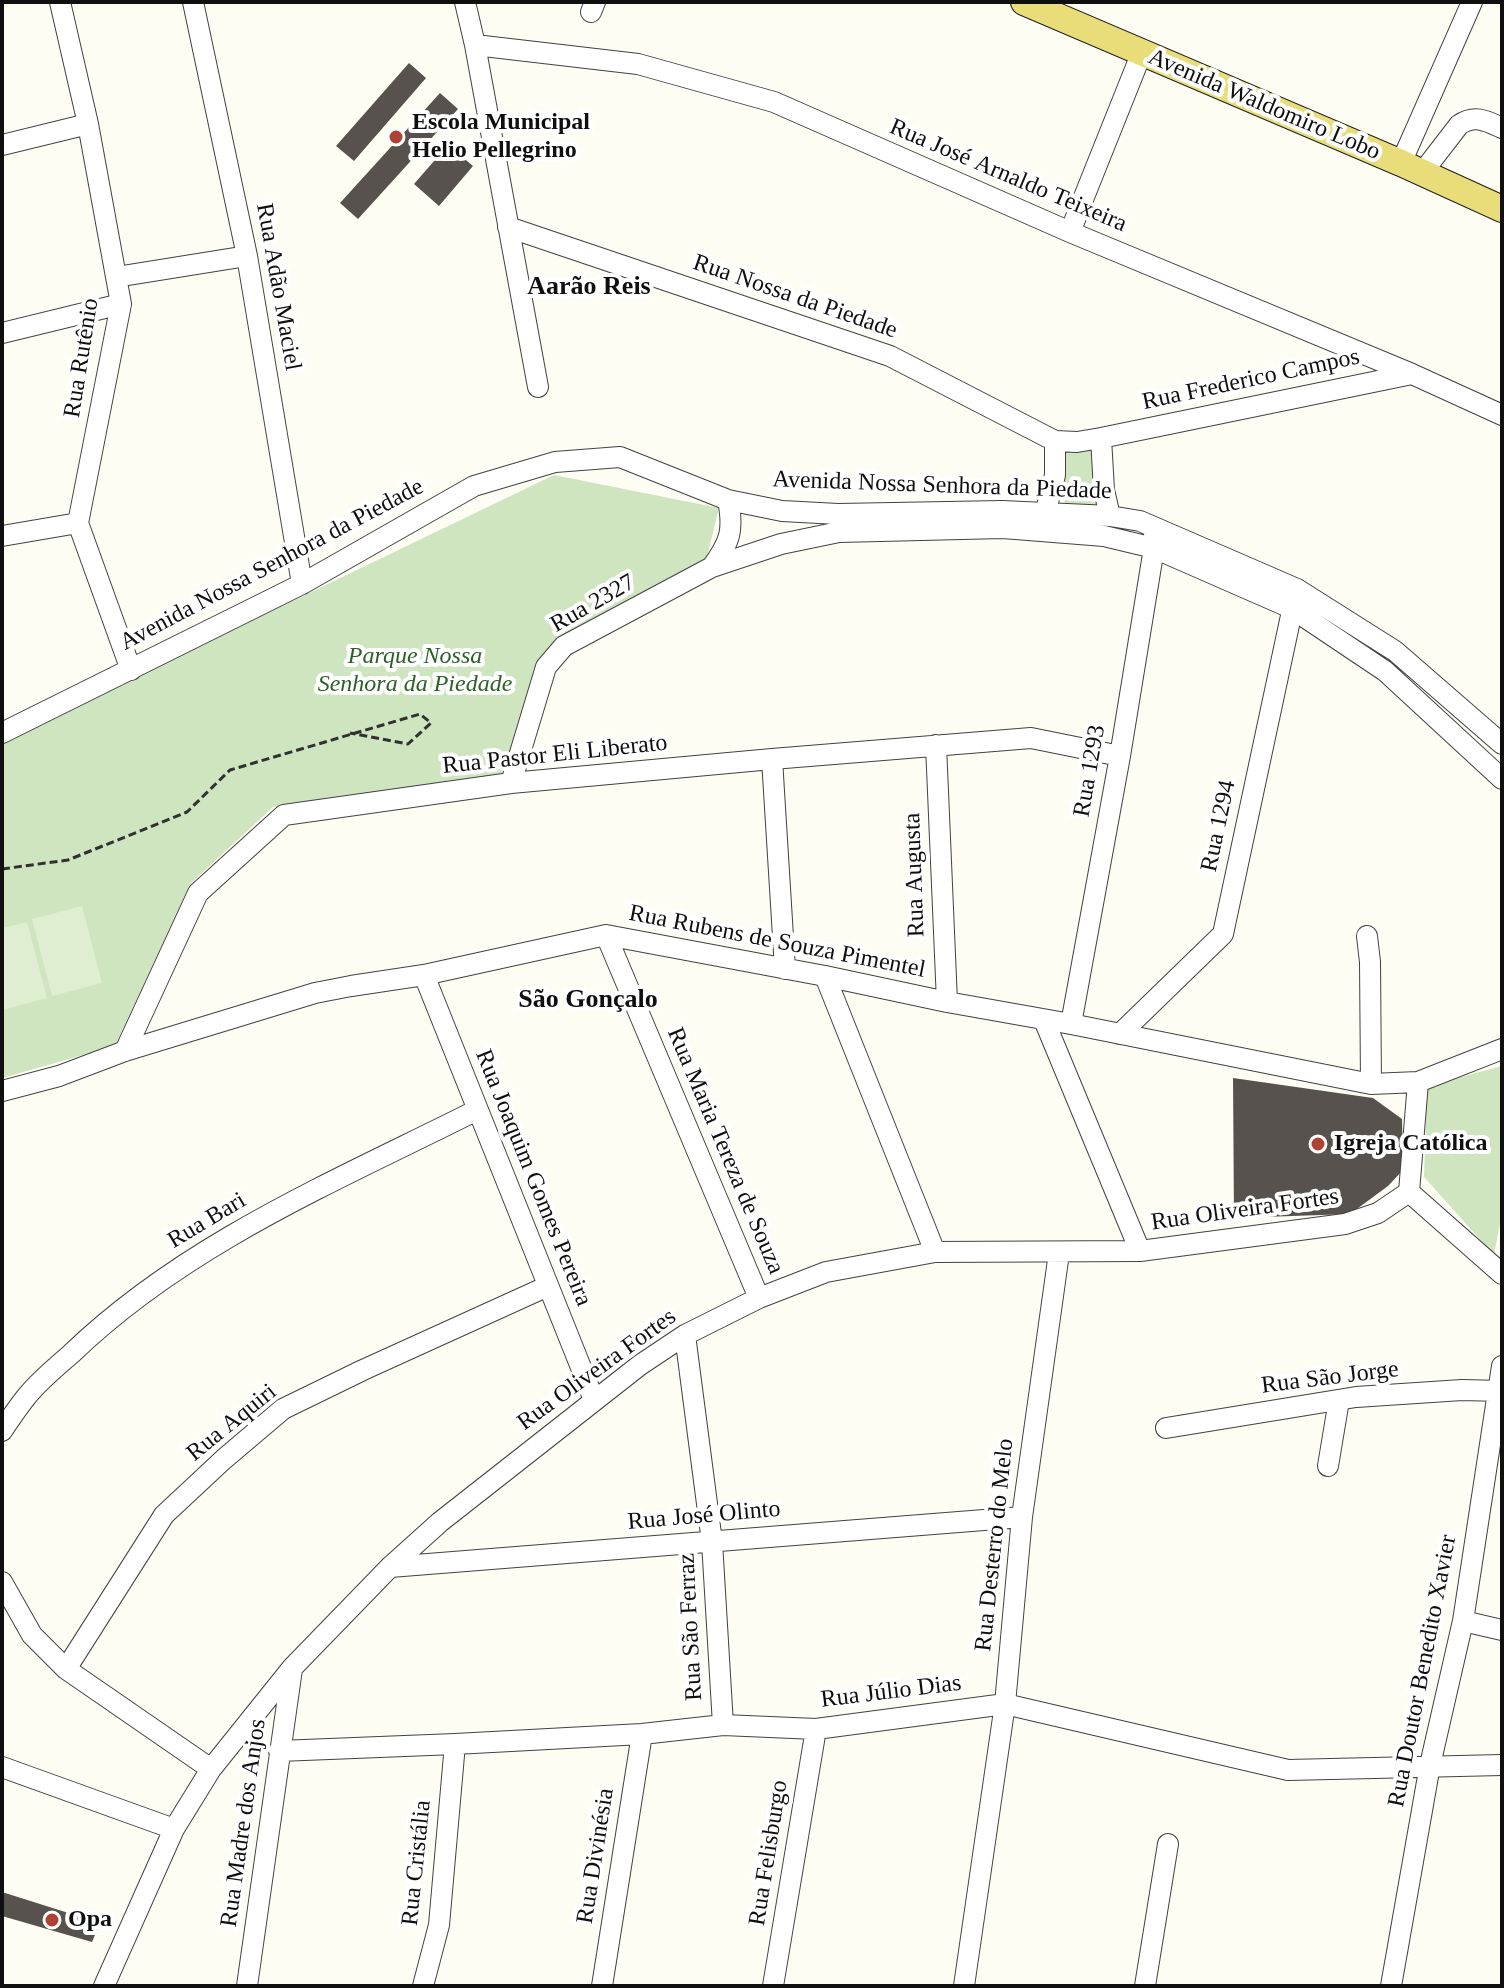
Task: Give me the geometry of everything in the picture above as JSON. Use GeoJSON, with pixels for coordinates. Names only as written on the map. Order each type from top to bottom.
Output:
{"type":"FeatureCollection","features":[{"type":"Feature","properties":{"kind":"main road","name":"Avenida Waldomiro Lobo"},"geometry":{"type":"LineString","coordinates":[[1024,2],[1502,209]]}},
{"type":"Feature","properties":{"kind":"street","name":"Rua Rutênio"},"geometry":{"type":"LineString","coordinates":[[60,2],[88,124],[121,304],[78,523]]}},
{"type":"Feature","properties":{"kind":"street","name":"Rua Adão Maciel"},"geometry":{"type":"LineString","coordinates":[[193,2],[247,256],[302,584]]}},
{"type":"Feature","properties":{"kind":"street"},"geometry":{"type":"LineString","coordinates":[[465,2],[538,387]]}},
{"type":"Feature","properties":{"kind":"street"},"geometry":{"type":"LineString","coordinates":[[1411,168],[1419,123],[1472,2]]}},
{"type":"Feature","properties":{"kind":"street","name":"Rua José Arnaldo Teixeira"},"geometry":{"type":"LineString","coordinates":[[475,45],[638,64],[774,102],[1070,232],[1412,374],[1502,415]]}},
{"type":"Feature","properties":{"kind":"street"},"geometry":{"type":"LineString","coordinates":[[1070,232],[1142,52]]}},
{"type":"Feature","properties":{"kind":"street"},"geometry":{"type":"LineString","coordinates":[[1411,168],[1467,120],[1481,118],[1502,128]]}},
{"type":"Feature","properties":{"kind":"street"},"geometry":{"type":"LineString","coordinates":[[1419,123],[1451,136]]}},
{"type":"Feature","properties":{"kind":"street"},"geometry":{"type":"LineString","coordinates":[[2,145],[88,124]]}},
{"type":"Feature","properties":{"kind":"street","name":"Rua Nossa da Piedade"},"geometry":{"type":"LineString","coordinates":[[508,227],[890,356],[1055,441]]}},
{"type":"Feature","properties":{"kind":"street"},"geometry":{"type":"LineString","coordinates":[[116,277],[247,256]]}},
{"type":"Feature","properties":{"kind":"street"},"geometry":{"type":"LineString","coordinates":[[2,333],[121,304]]}},
{"type":"Feature","properties":{"kind":"street","name":"Rua Frederico Campos"},"geometry":{"type":"LineString","coordinates":[[1101,438],[1412,374]]}},
{"type":"Feature","properties":{"kind":"street"},"geometry":{"type":"LineString","coordinates":[[1045,523],[1055,475],[1055,441],[1077,442],[1101,438],[1104,490],[1110,516]]}},
{"type":"Feature","properties":{"kind":"street","name":"Avenida Nossa Senhora da Piedade"},"geometry":{"type":"LineString","coordinates":[[2,733],[302,584],[474,486],[555,462],[620,457],[728,500],[782,511],[838,514],[1002,511],[1104,536],[1154,538],[1294,598],[1395,651],[1502,744]]}},
{"type":"Feature","properties":{"kind":"street","name":"Rua 2327"},"geometry":{"type":"LineString","coordinates":[[511,783],[546,667],[564,646],[712,567],[731,552],[732,521],[728,500]]}},
{"type":"Feature","properties":{"kind":"street","name":"Avenida Nossa Senhora da Piedade"},"geometry":{"type":"LineString","coordinates":[[731,552],[839,532],[1003,528],[1110,516],[1140,521],[1154,538]]}},
{"type":"Feature","properties":{"kind":"street"},"geometry":{"type":"LineString","coordinates":[[2,536],[78,523],[131,670]]}},
{"type":"Feature","properties":{"kind":"street","name":"Rua 1293"},"geometry":{"type":"LineString","coordinates":[[1071,1024],[1120,756],[1154,538]]}},
{"type":"Feature","properties":{"kind":"street","name":"Avenida Nossa Senhora da Piedade"},"geometry":{"type":"LineString","coordinates":[[1294,598],[1385,671],[1502,779]]}},
{"type":"Feature","properties":{"kind":"street","name":"Rua 1294"},"geometry":{"type":"LineString","coordinates":[[1120,1034],[1223,934],[1294,598]]}},
{"type":"Feature","properties":{"kind":"street","name":"Rua Pastor Eli Liberato"},"geometry":{"type":"LineString","coordinates":[[125,1051],[198,893],[284,815],[511,783],[1031,738],[1120,756]]}},
{"type":"Feature","properties":{"kind":"street","name":"Rua Augusta"},"geometry":{"type":"LineString","coordinates":[[936,745],[947,1002]]}},
{"type":"Feature","properties":{"kind":"street"},"geometry":{"type":"LineString","coordinates":[[772,759],[785,969]]}},
{"type":"Feature","properties":{"kind":"street","name":"Rua Rubens de Souza Pimentel"},"geometry":{"type":"LineString","coordinates":[[2,1091],[59,1076],[125,1051],[315,993],[424,975],[606,935],[1371,1084],[1418,1082],[1502,1049]]}},
{"type":"Feature","properties":{"kind":"street","name":"Rua Maria Tereza de Souza"},"geometry":{"type":"LineString","coordinates":[[606,935],[759,1298]]}},
{"type":"Feature","properties":{"kind":"street"},"geometry":{"type":"LineString","coordinates":[[1367,936],[1371,1084]]}},
{"type":"Feature","properties":{"kind":"street","name":"Rua Joaquim Gomes Pereira"},"geometry":{"type":"LineString","coordinates":[[424,975],[594,1400]]}},
{"type":"Feature","properties":{"kind":"street"},"geometry":{"type":"LineString","coordinates":[[825,976],[935,1252]]}},
{"type":"Feature","properties":{"kind":"street"},"geometry":{"type":"LineString","coordinates":[[1044,1020],[1140,1251]]}},
{"type":"Feature","properties":{"kind":"street"},"geometry":{"type":"LineString","coordinates":[[1418,1082],[1409,1192],[1502,1274]]}},
{"type":"Feature","properties":{"kind":"street","name":"Rua Bari"},"geometry":{"type":"LineString","coordinates":[[2,1431],[29,1394],[91,1334],[155,1282],[255,1221],[477,1110]]}},
{"type":"Feature","properties":{"kind":"street","name":"Rua Oliveira Fortes"},"geometry":{"type":"LineString","coordinates":[[104,1986],[174,1829],[211,1769],[292,1668],[390,1567],[440,1522],[594,1400],[685,1335],[759,1298],[826,1272],[935,1252],[1140,1251],[1345,1224],[1378,1213],[1409,1192]]}},
{"type":"Feature","properties":{"kind":"street","name":"Rua Desterro do Melo"},"geometry":{"type":"LineString","coordinates":[[964,1986],[1005,1704],[1022,1517],[1059,1253]]}},
{"type":"Feature","properties":{"kind":"street","name":"Rua Aquiri"},"geometry":{"type":"LineString","coordinates":[[66,1669],[164,1515],[283,1409],[548,1286]]}},
{"type":"Feature","properties":{"kind":"street","name":"Rua São Ferraz"},"geometry":{"type":"LineString","coordinates":[[685,1335],[712,1542],[723,1725]]}},
{"type":"Feature","properties":{"kind":"street","name":"Rua Doutor Benedito Xavier"},"geometry":{"type":"LineString","coordinates":[[1391,1986],[1430,1765],[1463,1621],[1502,1366]]}},
{"type":"Feature","properties":{"kind":"street","name":"Rua São Jorge"},"geometry":{"type":"LineString","coordinates":[[1166,1428],[1339,1400],[1462,1390],[1500,1391]]}},
{"type":"Feature","properties":{"kind":"street"},"geometry":{"type":"LineString","coordinates":[[1328,1466],[1339,1400]]}},
{"type":"Feature","properties":{"kind":"street","name":"Rua José Olinto"},"geometry":{"type":"LineString","coordinates":[[390,1567],[1022,1517]]}},
{"type":"Feature","properties":{"kind":"street"},"geometry":{"type":"LineString","coordinates":[[2,1582],[32,1635],[66,1669],[211,1769]]}},
{"type":"Feature","properties":{"kind":"street"},"geometry":{"type":"LineString","coordinates":[[1463,1621],[1502,1630]]}},
{"type":"Feature","properties":{"kind":"street","name":"Rua Madre dos Anjos"},"geometry":{"type":"LineString","coordinates":[[247,1986],[292,1668]]}},
{"type":"Feature","properties":{"kind":"street","name":"Rua Júlio Dias"},"geometry":{"type":"LineString","coordinates":[[279,1751],[642,1734],[723,1725],[816,1729],[1005,1704],[1288,1770],[1502,1765]]}},
{"type":"Feature","properties":{"kind":"street","name":"Rua Felisburgo"},"geometry":{"type":"LineString","coordinates":[[773,1986],[816,1729]]}},
{"type":"Feature","properties":{"kind":"street","name":"Rua Divinésia"},"geometry":{"type":"LineString","coordinates":[[602,1986],[642,1734]]}},
{"type":"Feature","properties":{"kind":"street","name":"Rua Cristália"},"geometry":{"type":"LineString","coordinates":[[423,1986],[439,1925],[455,1744]]}},
{"type":"Feature","properties":{"kind":"street"},"geometry":{"type":"LineString","coordinates":[[2,1767],[174,1829]]}},
{"type":"Feature","properties":{"kind":"street"},"geometry":{"type":"LineString","coordinates":[[1145,1986],[1168,1844]]}},
{"type":"Feature","properties":{"kind":"path"},"geometry":{"type":"LineString","coordinates":[[2,869],[68,860],[187,812],[230,770],[350,733],[420,714],[431,723],[408,744],[350,733]]}},
{"type":"Feature","properties":{"kind":"green space"},"geometry":{"type":"Polygon","coordinates":[[[1061,435],[1089,438],[1098,511],[1065,507],[1061,435]]]}},
{"type":"Feature","properties":{"kind":"green space","name":"Parque Nossa Senhora da Piedade"},"geometry":{"type":"Polygon","coordinates":[[[554,475],[719,508],[707,557],[551,646],[500,778],[273,807],[191,883],[115,1046],[2,1078],[2,741],[554,475]]]}},
{"type":"Feature","properties":{"kind":"green space"},"geometry":{"type":"Polygon","coordinates":[[[82,906],[102,983],[52,996],[32,919],[82,906]]]}},
{"type":"Feature","properties":{"kind":"green space"},"geometry":{"type":"Polygon","coordinates":[[[27,922],[47,998],[2,1010],[2,928],[27,922]]]}},
{"type":"Feature","properties":{"kind":"green space"},"geometry":{"type":"Polygon","coordinates":[[[1502,1066],[1502,1213],[1494,1255],[1424,1177],[1427,1086],[1502,1066]]]}},
{"type":"Feature","properties":{"kind":"building"},"geometry":{"type":"Polygon","coordinates":[[[409,63],[426,78],[354,161],[336,146],[409,63]]]}},
{"type":"Feature","properties":{"kind":"building"},"geometry":{"type":"Polygon","coordinates":[[[440,93],[458,109],[358,219],[340,203],[440,93]]]}},
{"type":"Feature","properties":{"kind":"building"},"geometry":{"type":"Polygon","coordinates":[[[448,145],[473,166],[439,206],[414,184],[448,145]]]}},
{"type":"Feature","properties":{"kind":"building","name":"Igreja Católica"},"geometry":{"type":"Polygon","coordinates":[[[1233,1078],[1373,1098],[1402,1119],[1403,1170],[1388,1186],[1350,1214],[1234,1218],[1233,1078]]]}},
{"type":"Feature","properties":{"kind":"building","name":"Opa"},"geometry":{"type":"Polygon","coordinates":[[[2,1892],[100,1923],[92,1942],[2,1916],[2,1892]]]}},
{"type":"Feature","properties":{"kind":"place","name":"Escola Municipal Helio Pellegrino"},"geometry":{"type":"Point","coordinates":[396,137]}},
{"type":"Feature","properties":{"kind":"place","name":"Igreja Católica"},"geometry":{"type":"Point","coordinates":[1318,1144]}},
{"type":"Feature","properties":{"kind":"place","name":"Opa"},"geometry":{"type":"Point","coordinates":[52,1920]}},
{"type":"Feature","properties":{"kind":"district","name":"Aarão Reis"},"geometry":{"type":"Point","coordinates":[589,287]}},
{"type":"Feature","properties":{"kind":"district","name":"São Gonçalo"},"geometry":{"type":"Point","coordinates":[588,1000]}}]}
